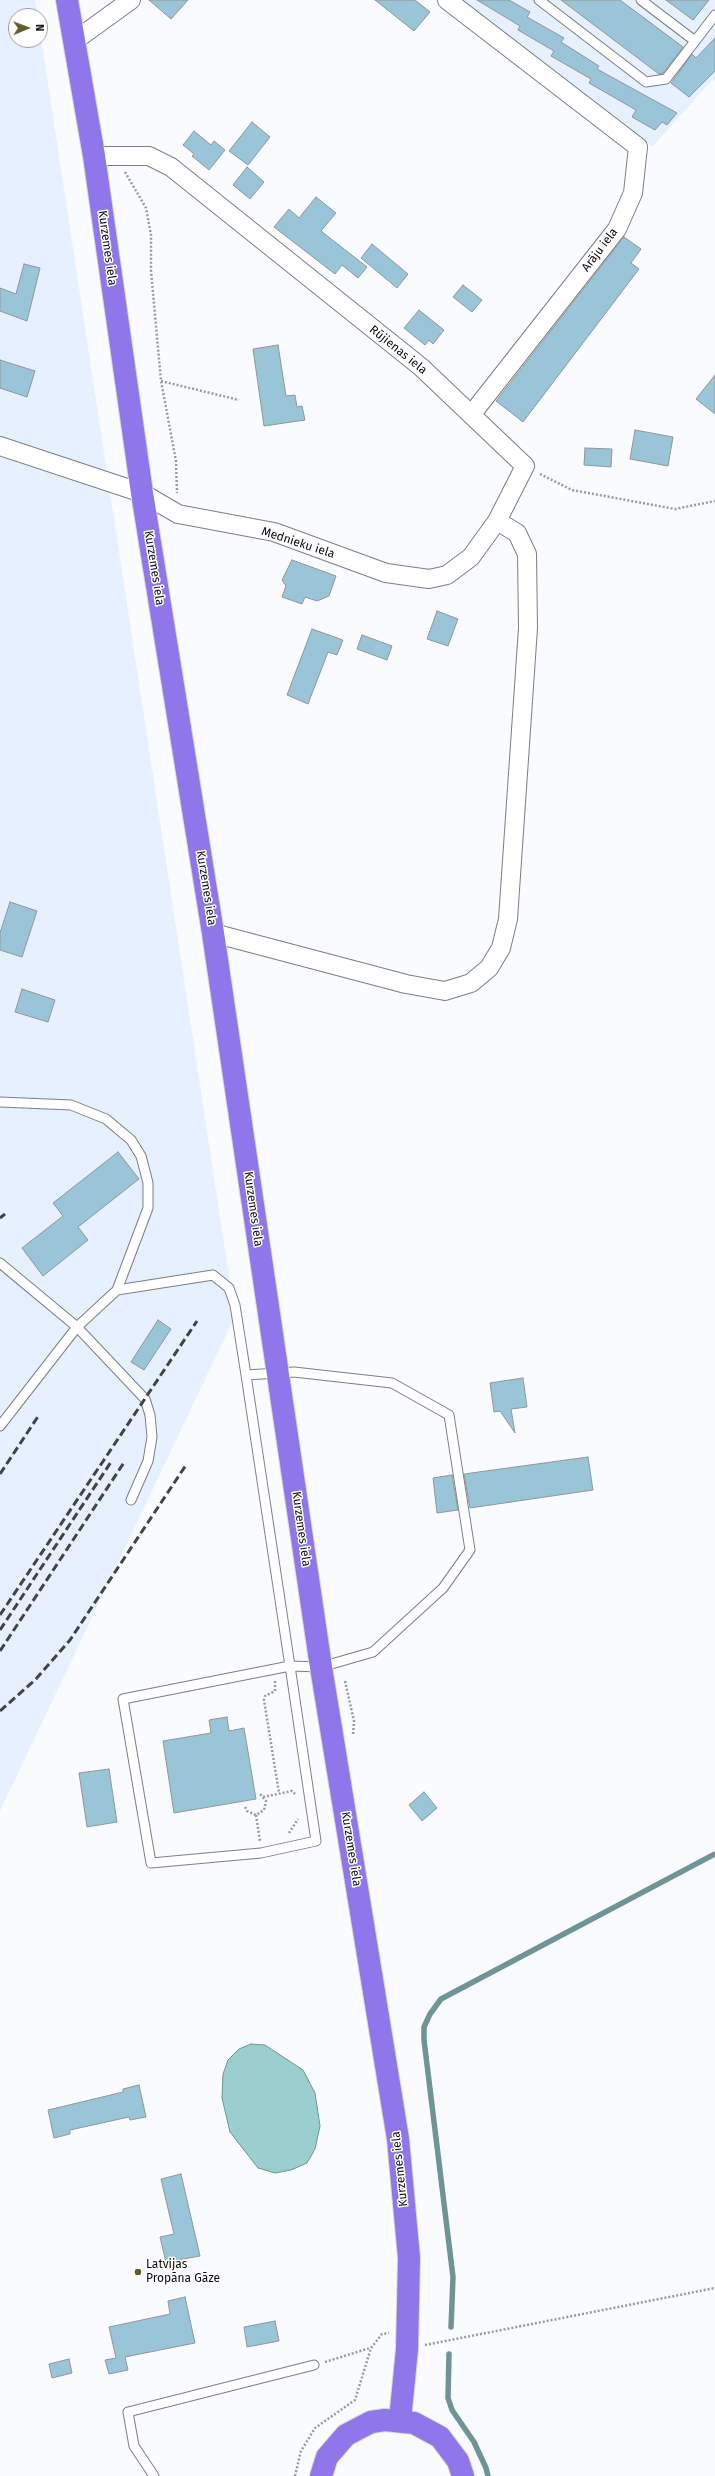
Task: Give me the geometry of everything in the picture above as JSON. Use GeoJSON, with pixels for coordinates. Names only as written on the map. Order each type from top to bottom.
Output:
{"type":"FeatureCollection","features":[{"type":"Feature","properties":{"kind":"highway","name":"Kurzemes iela"},"geometry":{"type":"LineString","coordinates":[[67,0],[73,42],[94,156],[142,493],[213,933],[321,1667],[398,2139],[409,2258],[407,2341],[400,2420]]}},
{"type":"Feature","properties":{"kind":"highway"},"geometry":{"type":"LineString","coordinates":[[321,2476],[327,2458],[346,2436],[371,2422],[400,2420],[421,2426],[440,2437],[458,2461],[463,2476]]}},
{"type":"Feature","properties":{"kind":"street"},"geometry":{"type":"LineString","coordinates":[[73,42],[131,0]]}},
{"type":"Feature","properties":{"kind":"street","name":"Arāju iela"},"geometry":{"type":"LineString","coordinates":[[447,0],[638,147],[634,193],[616,229],[471,415]]}},
{"type":"Feature","properties":{"kind":"street","name":"Rūjienas iela"},"geometry":{"type":"LineString","coordinates":[[94,156],[149,156],[171,167],[421,367],[525,466]]}},
{"type":"Feature","properties":{"kind":"street","name":"Mednieku iela"},"geometry":{"type":"LineString","coordinates":[[0,446],[142,493],[178,514],[274,532],[386,573],[429,579],[447,575],[471,557],[497,521],[525,466]]}},
{"type":"Feature","properties":{"kind":"street"},"geometry":{"type":"LineString","coordinates":[[213,933],[406,984],[445,991],[471,983],[489,968],[500,948],[508,919],[528,628],[527,554],[517,533],[497,521]]}},
{"type":"Feature","properties":{"kind":"lane"},"geometry":{"type":"LineString","coordinates":[[539,0],[646,82],[666,79],[715,15]]}},
{"type":"Feature","properties":{"kind":"lane"},"geometry":{"type":"LineString","coordinates":[[641,0],[695,41]]}},
{"type":"Feature","properties":{"kind":"lane"},"geometry":{"type":"LineString","coordinates":[[0,1102],[71,1105],[106,1119],[131,1140],[142,1156],[148,1183],[148,1208],[117,1290],[77,1327],[0,1426]]}},
{"type":"Feature","properties":{"kind":"lane"},"geometry":{"type":"LineString","coordinates":[[0,1263],[77,1327],[145,1399],[150,1415],[152,1437],[148,1461],[131,1500]]}},
{"type":"Feature","properties":{"kind":"lane"},"geometry":{"type":"LineString","coordinates":[[117,1290],[203,1275],[213,1275],[222,1280],[229,1288],[235,1305],[290,1666],[316,1841],[258,1854],[151,1863],[123,1699],[290,1666],[321,1667],[373,1652],[443,1588],[470,1550],[449,1415],[392,1383],[277,1372],[246,1375]]}},
{"type":"Feature","properties":{"kind":"lane"},"geometry":{"type":"LineString","coordinates":[[154,2476],[134,2446],[128,2412],[314,2365]]}},
{"type":"Feature","properties":{"kind":"path"},"geometry":{"type":"LineString","coordinates":[[161,381],[239,400]]}},
{"type":"Feature","properties":{"kind":"path"},"geometry":{"type":"LineString","coordinates":[[525,466],[572,490],[675,509],[715,500]]}},
{"type":"Feature","properties":{"kind":"path"},"geometry":{"type":"LineString","coordinates":[[273,1669],[275,1691],[266,1696],[264,1700],[279,1793]]}},
{"type":"Feature","properties":{"kind":"path"},"geometry":{"type":"LineString","coordinates":[[263,1797],[292,1791],[297,1800]]}},
{"type":"Feature","properties":{"kind":"path"},"geometry":{"type":"LineString","coordinates":[[256,1815],[264,1810],[266,1801],[260,1794]]}},
{"type":"Feature","properties":{"kind":"path"},"geometry":{"type":"LineString","coordinates":[[245,1807],[247,1811],[256,1815]]}},
{"type":"Feature","properties":{"kind":"path"},"geometry":{"type":"LineString","coordinates":[[256,1815],[260,1844],[267,1842]]}},
{"type":"Feature","properties":{"kind":"path"},"geometry":{"type":"LineString","coordinates":[[285,1836],[295,1827],[298,1815]]}},
{"type":"Feature","properties":{"kind":"path"},"geometry":{"type":"LineString","coordinates":[[295,2476],[301,2451],[315,2428],[355,2400],[371,2348],[382,2334],[407,2341],[715,2288]]}},
{"type":"Feature","properties":{"kind":"path"},"geometry":{"type":"LineString","coordinates":[[314,2365],[371,2348]]}},
{"type":"Feature","properties":{"kind":"shaded area"},"geometry":{"type":"Polygon","coordinates":[[[0,0],[35,0],[36,8],[8,8],[8,48],[43,48],[235,1316],[0,1811],[0,0]]]}},
{"type":"Feature","properties":{"kind":"shaded area"},"geometry":{"type":"Polygon","coordinates":[[[462,0],[715,0],[715,81],[713,79],[652,147],[462,0]]]}},
{"type":"Feature","properties":{"kind":"water"},"geometry":{"type":"Polygon","coordinates":[[[251,2044],[265,2045],[303,2070],[315,2093],[320,2126],[315,2149],[307,2163],[291,2170],[275,2173],[258,2168],[230,2132],[222,2098],[223,2074],[228,2060],[239,2049],[251,2044]]]}},
{"type":"Feature","properties":{"kind":"building"},"geometry":{"type":"Polygon","coordinates":[[[149,0],[188,0],[171,19],[149,0]]]}},
{"type":"Feature","properties":{"kind":"building"},"geometry":{"type":"Polygon","coordinates":[[[375,0],[415,0],[430,12],[414,31],[375,0]]]}},
{"type":"Feature","properties":{"kind":"building"},"geometry":{"type":"Polygon","coordinates":[[[477,0],[509,0],[530,12],[527,17],[564,38],[561,42],[599,66],[597,69],[677,113],[667,125],[662,122],[655,130],[632,117],[636,110],[589,83],[591,79],[551,56],[554,51],[518,30],[520,26],[477,0]]]}},
{"type":"Feature","properties":{"kind":"building"},"geometry":{"type":"Polygon","coordinates":[[[561,0],[620,0],[683,47],[663,73],[659,74],[561,0]]]}},
{"type":"Feature","properties":{"kind":"building"},"geometry":{"type":"Polygon","coordinates":[[[666,0],[709,0],[693,20],[666,0]]]}},
{"type":"Feature","properties":{"kind":"building"},"geometry":{"type":"Polygon","coordinates":[[[715,38],[715,71],[689,97],[671,83],[692,54],[696,58],[715,38]]]}},
{"type":"Feature","properties":{"kind":"building"},"geometry":{"type":"Polygon","coordinates":[[[252,122],[270,137],[248,165],[229,151],[252,122]]]}},
{"type":"Feature","properties":{"kind":"building"},"geometry":{"type":"Polygon","coordinates":[[[194,131],[211,145],[214,141],[225,150],[209,170],[192,156],[194,154],[183,145],[194,131]]]}},
{"type":"Feature","properties":{"kind":"building"},"geometry":{"type":"Polygon","coordinates":[[[247,167],[264,182],[250,199],[233,185],[247,167]]]}},
{"type":"Feature","properties":{"kind":"building"},"geometry":{"type":"Polygon","coordinates":[[[316,197],[336,213],[321,231],[367,267],[358,278],[342,265],[335,274],[274,227],[289,209],[299,218],[316,197]]]}},
{"type":"Feature","properties":{"kind":"building"},"geometry":{"type":"Polygon","coordinates":[[[624,237],[641,249],[631,263],[639,269],[523,422],[496,401],[624,237]]]}},
{"type":"Feature","properties":{"kind":"building"},"geometry":{"type":"Polygon","coordinates":[[[372,244],[408,274],[397,288],[361,258],[372,244]]]}},
{"type":"Feature","properties":{"kind":"building"},"geometry":{"type":"Polygon","coordinates":[[[24,264],[40,268],[27,321],[0,311],[0,288],[16,294],[24,264]]]}},
{"type":"Feature","properties":{"kind":"building"},"geometry":{"type":"Polygon","coordinates":[[[463,285],[482,300],[472,312],[453,297],[463,285]]]}},
{"type":"Feature","properties":{"kind":"building"},"geometry":{"type":"Polygon","coordinates":[[[419,310],[444,330],[433,344],[429,340],[425,345],[404,328],[419,310]]]}},
{"type":"Feature","properties":{"kind":"building"},"geometry":{"type":"Polygon","coordinates":[[[278,345],[286,396],[295,395],[297,407],[302,406],[305,420],[264,426],[253,349],[278,345]]]}},
{"type":"Feature","properties":{"kind":"building"},"geometry":{"type":"Polygon","coordinates":[[[0,360],[35,371],[27,397],[0,388],[0,360]]]}},
{"type":"Feature","properties":{"kind":"building"},"geometry":{"type":"Polygon","coordinates":[[[715,375],[715,414],[696,399],[715,375]]]}},
{"type":"Feature","properties":{"kind":"building"},"geometry":{"type":"Polygon","coordinates":[[[635,430],[673,437],[668,466],[630,459],[635,430]]]}},
{"type":"Feature","properties":{"kind":"building"},"geometry":{"type":"Polygon","coordinates":[[[585,448],[612,449],[611,467],[584,465],[585,448]]]}},
{"type":"Feature","properties":{"kind":"building"},"geometry":{"type":"Polygon","coordinates":[[[292,560],[336,576],[329,596],[317,601],[305,597],[302,604],[282,597],[286,586],[282,580],[292,560]]]}},
{"type":"Feature","properties":{"kind":"building"},"geometry":{"type":"Polygon","coordinates":[[[437,611],[458,619],[448,646],[427,639],[437,611]]]}},
{"type":"Feature","properties":{"kind":"building"},"geometry":{"type":"Polygon","coordinates":[[[312,629],[343,640],[337,655],[328,652],[308,704],[287,695],[312,629]]]}},
{"type":"Feature","properties":{"kind":"building"},"geometry":{"type":"Polygon","coordinates":[[[362,635],[392,646],[387,660],[357,649],[362,635]]]}},
{"type":"Feature","properties":{"kind":"building"},"geometry":{"type":"Polygon","coordinates":[[[10,902],[37,911],[22,957],[0,950],[0,933],[10,902]]]}},
{"type":"Feature","properties":{"kind":"building"},"geometry":{"type":"Polygon","coordinates":[[[22,989],[55,1000],[48,1022],[15,1012],[22,989]]]}},
{"type":"Feature","properties":{"kind":"building"},"geometry":{"type":"Polygon","coordinates":[[[118,1152],[139,1179],[78,1227],[88,1240],[43,1276],[22,1248],[63,1216],[53,1203],[118,1152]]]}},
{"type":"Feature","properties":{"kind":"building"},"geometry":{"type":"Polygon","coordinates":[[[158,1320],[171,1329],[144,1370],[131,1362],[158,1320]]]}},
{"type":"Feature","properties":{"kind":"building"},"geometry":{"type":"Polygon","coordinates":[[[523,1378],[527,1407],[511,1409],[515,1433],[500,1411],[494,1412],[490,1383],[523,1378]]]}},
{"type":"Feature","properties":{"kind":"building"},"geometry":{"type":"Polygon","coordinates":[[[588,1457],[593,1490],[470,1508],[464,1474],[588,1457]]]}},
{"type":"Feature","properties":{"kind":"building"},"geometry":{"type":"Polygon","coordinates":[[[452,1475],[458,1510],[437,1513],[433,1478],[452,1475]]]}},
{"type":"Feature","properties":{"kind":"building"},"geometry":{"type":"Polygon","coordinates":[[[227,1717],[229,1731],[244,1728],[256,1799],[174,1813],[163,1741],[211,1733],[209,1720],[227,1717]]]}},
{"type":"Feature","properties":{"kind":"building"},"geometry":{"type":"Polygon","coordinates":[[[109,1769],[117,1822],[87,1827],[79,1773],[109,1769]]]}},
{"type":"Feature","properties":{"kind":"building"},"geometry":{"type":"Polygon","coordinates":[[[424,1792],[437,1808],[422,1821],[409,1805],[424,1792]]]}},
{"type":"Feature","properties":{"kind":"building"},"geometry":{"type":"Polygon","coordinates":[[[139,2085],[146,2117],[130,2120],[129,2117],[70,2130],[70,2134],[54,2138],[48,2110],[123,2092],[123,2089],[139,2085]]]}},
{"type":"Feature","properties":{"kind":"building"},"geometry":{"type":"Polygon","coordinates":[[[181,2174],[200,2256],[166,2262],[160,2237],[174,2234],[161,2179],[181,2174]]]}},
{"type":"Feature","properties":{"kind":"building"},"geometry":{"type":"Polygon","coordinates":[[[185,2297],[195,2343],[125,2357],[128,2370],[109,2374],[105,2360],[116,2358],[109,2327],[170,2314],[168,2301],[185,2297]]]}},
{"type":"Feature","properties":{"kind":"building"},"geometry":{"type":"Polygon","coordinates":[[[275,2321],[279,2341],[247,2347],[244,2327],[275,2321]]]}},
{"type":"Feature","properties":{"kind":"building"},"geometry":{"type":"Polygon","coordinates":[[[69,2359],[72,2373],[52,2378],[49,2364],[69,2359]]]}},
{"type":"Feature","properties":{"kind":"waterway"},"geometry":{"type":"LineString","coordinates":[[451,2327],[453,2277],[424,2040],[424,2027],[430,2014],[441,1999],[715,1854]]}},
{"type":"Feature","properties":{"kind":"waterway"},"geometry":{"type":"LineString","coordinates":[[449,2354],[448,2398],[452,2410],[474,2442],[488,2476]]}},
{"type":"Feature","properties":{"kind":"railway"},"geometry":{"type":"LineString","coordinates":[[0,1218],[5,1214]]}},
{"type":"Feature","properties":{"kind":"railway"},"geometry":{"type":"LineString","coordinates":[[0,1615],[197,1321]]}},
{"type":"Feature","properties":{"kind":"railway"},"geometry":{"type":"LineString","coordinates":[[0,1474],[39,1415]]}},
{"type":"Feature","properties":{"kind":"railway"},"geometry":{"type":"LineString","coordinates":[[0,1651],[125,1461]]}},
{"type":"Feature","properties":{"kind":"railway"},"geometry":{"type":"LineString","coordinates":[[0,1630],[111,1462]]}},
{"type":"Feature","properties":{"kind":"railway"},"geometry":{"type":"LineString","coordinates":[[0,1711],[36,1679],[70,1640],[186,1465]]}},
{"type":"Feature","properties":{"kind":"place","name":"Latvijas Propāna Gāze"},"geometry":{"type":"Point","coordinates":[138,2272]}}]}
